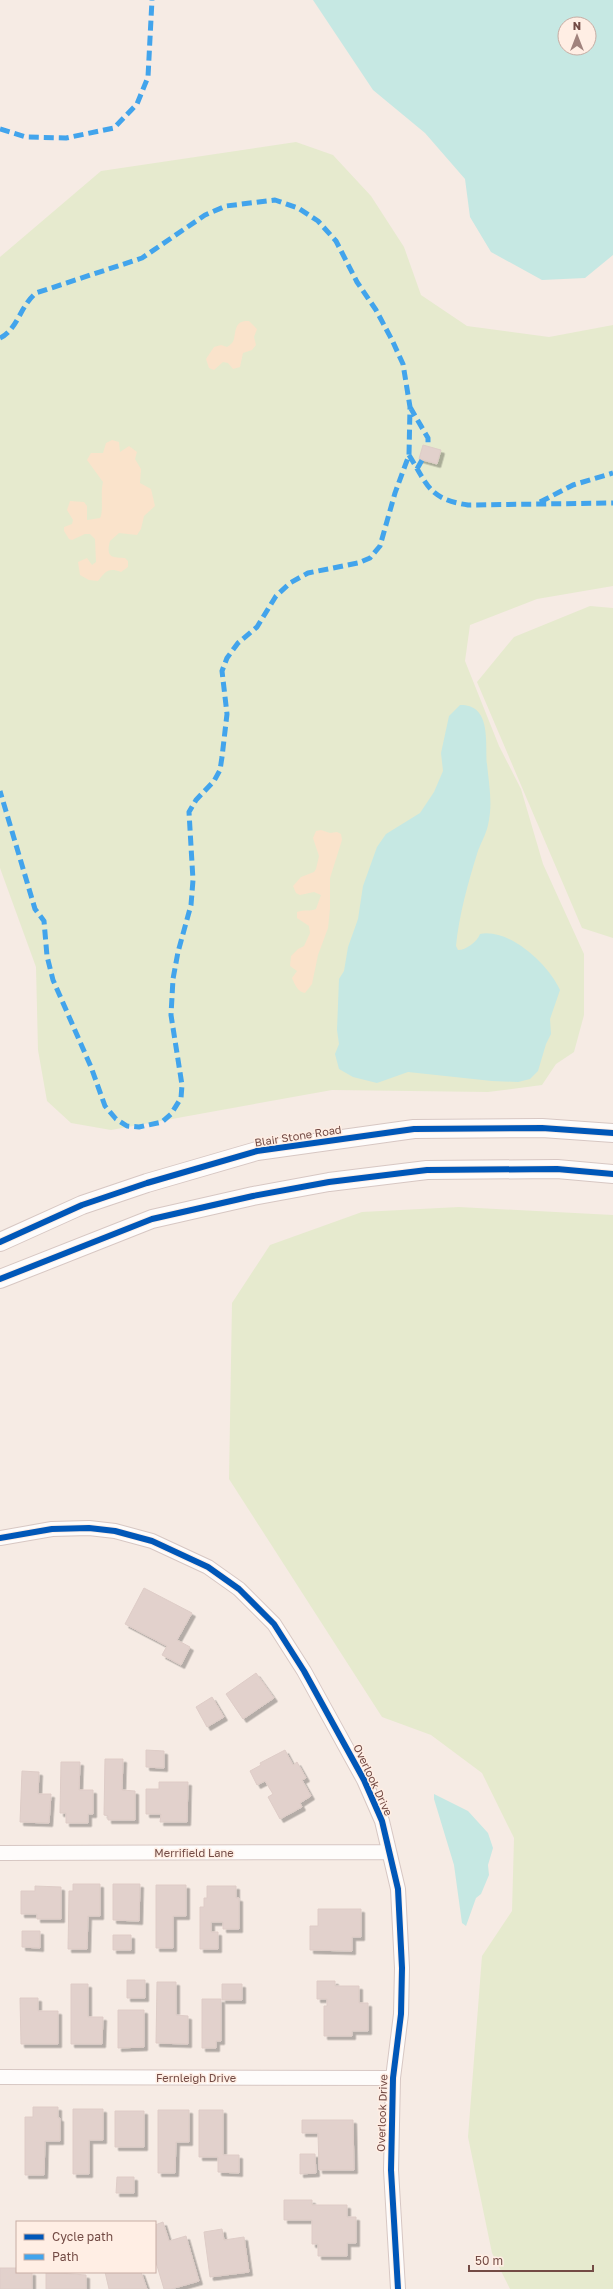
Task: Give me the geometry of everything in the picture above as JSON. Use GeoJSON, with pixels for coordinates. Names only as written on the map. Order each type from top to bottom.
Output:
{"type":"FeatureCollection","features":[{"type":"Feature","properties":{"kind":"street","name":"Blair Stone Road"},"geometry":{"type":"LineString","coordinates":[[0,1242],[82,1206],[147,1183],[257,1151],[414,1129],[542,1128],[613,1133]]}},
{"type":"Feature","properties":{"kind":"street"},"geometry":{"type":"LineString","coordinates":[[0,1279],[152,1220],[253,1196],[328,1182],[427,1170],[557,1169],[613,1174]]}},
{"type":"Feature","properties":{"kind":"street","name":"Overlook Drive"},"geometry":{"type":"LineString","coordinates":[[0,1538],[52,1530],[89,1528],[115,1531],[152,1541],[177,1551],[208,1567],[239,1589],[274,1624],[304,1671],[364,1780],[382,1821],[388,1852],[398,1889],[402,1968],[401,2014],[393,2078],[391,2170],[398,2289]]}},
{"type":"Feature","properties":{"kind":"street","name":"Merrifield Lane"},"geometry":{"type":"LineString","coordinates":[[0,1853],[388,1852]]}},
{"type":"Feature","properties":{"kind":"street","name":"Fernleigh Drive"},"geometry":{"type":"LineString","coordinates":[[0,2077],[393,2078]]}},
{"type":"Feature","properties":{"kind":"green space"},"geometry":{"type":"Polygon","coordinates":[[[296,142],[333,155],[371,196],[404,247],[421,295],[467,326],[549,337],[613,325],[613,586],[537,599],[470,625],[465,661],[499,746],[521,789],[543,864],[584,954],[584,1015],[574,1052],[556,1064],[542,1085],[488,1092],[332,1090],[111,1130],[71,1123],[47,1101],[38,1050],[36,967],[0,868],[0,257],[101,171],[296,142]]]}},
{"type":"Feature","properties":{"kind":"green space"},"geometry":{"type":"Polygon","coordinates":[[[590,606],[613,608],[613,938],[582,928],[477,682],[514,637],[590,606]]]}},
{"type":"Feature","properties":{"kind":"green space"},"geometry":{"type":"Polygon","coordinates":[[[459,1207],[613,1215],[613,2289],[510,2289],[492,2253],[468,2137],[482,1956],[512,1911],[514,1838],[482,1773],[431,1735],[382,1717],[229,1479],[232,1303],[270,1245],[362,1212],[459,1207]]]}},
{"type":"Feature","properties":{"kind":"sand"},"geometry":{"type":"Polygon","coordinates":[[[249,321],[257,329],[254,337],[256,345],[252,350],[243,353],[240,367],[233,369],[228,363],[223,362],[214,370],[209,368],[206,359],[214,347],[221,345],[227,347],[234,340],[237,326],[241,322],[249,321]]]}},
{"type":"Feature","properties":{"kind":"sand"},"geometry":{"type":"Polygon","coordinates":[[[112,440],[119,442],[120,452],[129,446],[137,452],[135,459],[141,469],[140,483],[151,489],[155,506],[144,516],[141,529],[137,535],[119,533],[110,541],[110,554],[114,557],[125,558],[128,561],[128,567],[121,572],[113,570],[107,571],[98,581],[89,580],[80,575],[78,562],[87,558],[92,565],[96,562],[95,539],[90,534],[85,534],[72,540],[69,539],[64,531],[64,527],[72,524],[73,520],[67,510],[70,501],[84,502],[87,506],[87,520],[100,518],[102,511],[103,482],[87,460],[91,453],[103,453],[106,443],[112,440]]]}},
{"type":"Feature","properties":{"kind":"sand"},"geometry":{"type":"Polygon","coordinates":[[[321,830],[330,833],[337,832],[341,834],[342,840],[330,878],[330,909],[328,928],[318,955],[312,984],[305,993],[300,991],[296,986],[292,978],[297,971],[290,966],[291,956],[298,949],[304,946],[310,933],[309,926],[297,918],[297,912],[316,909],[321,895],[314,892],[300,895],[296,893],[293,886],[301,877],[314,872],[316,869],[319,856],[313,838],[316,831],[321,830]]]}},
{"type":"Feature","properties":{"kind":"water"},"geometry":{"type":"Polygon","coordinates":[[[313,0],[613,0],[613,255],[585,278],[542,280],[491,252],[470,217],[465,179],[425,133],[373,90],[313,0]]]}},
{"type":"Feature","properties":{"kind":"water"},"geometry":{"type":"Polygon","coordinates":[[[460,705],[470,706],[477,711],[482,718],[485,727],[490,802],[488,825],[477,854],[467,888],[459,923],[456,946],[458,950],[464,949],[474,943],[480,934],[492,934],[516,942],[538,960],[555,980],[560,990],[550,1019],[551,1034],[546,1044],[538,1071],[530,1079],[518,1082],[492,1081],[408,1072],[377,1083],[353,1077],[339,1069],[335,1054],[339,1044],[337,1030],[339,979],[344,971],[348,947],[358,919],[363,886],[377,847],[386,834],[420,813],[434,792],[443,771],[441,753],[449,716],[460,705]]]}},
{"type":"Feature","properties":{"kind":"water"},"geometry":{"type":"Polygon","coordinates":[[[434,1794],[468,1811],[488,1833],[493,1848],[488,1865],[489,1875],[481,1894],[476,1898],[466,1926],[462,1923],[454,1865],[434,1799],[434,1794]]]}},
{"type":"Feature","properties":{"kind":"building"},"geometry":{"type":"Polygon","coordinates":[[[423,445],[441,450],[437,464],[419,459],[423,445]]]}},
{"type":"Feature","properties":{"kind":"building"},"geometry":{"type":"Polygon","coordinates":[[[144,1588],[192,1613],[177,1640],[190,1647],[181,1665],[162,1655],[167,1646],[125,1624],[144,1588]]]}},
{"type":"Feature","properties":{"kind":"building"},"geometry":{"type":"Polygon","coordinates":[[[256,1673],[274,1698],[243,1719],[226,1694],[256,1673]]]}},
{"type":"Feature","properties":{"kind":"building"},"geometry":{"type":"Polygon","coordinates":[[[212,1697],[224,1717],[207,1727],[196,1707],[212,1697]]]}},
{"type":"Feature","properties":{"kind":"building"},"geometry":{"type":"Polygon","coordinates":[[[146,1750],[164,1751],[164,1768],[146,1767],[146,1750]]]}},
{"type":"Feature","properties":{"kind":"building"},"geometry":{"type":"Polygon","coordinates":[[[285,1750],[293,1765],[297,1762],[306,1778],[302,1780],[311,1796],[300,1803],[302,1807],[280,1819],[268,1797],[273,1794],[265,1781],[257,1785],[250,1771],[261,1765],[260,1763],[285,1750]]]}},
{"type":"Feature","properties":{"kind":"building"},"geometry":{"type":"Polygon","coordinates":[[[105,1759],[123,1759],[122,1790],[135,1791],[135,1820],[108,1820],[108,1816],[104,1815],[105,1759]]]}},
{"type":"Feature","properties":{"kind":"building"},"geometry":{"type":"Polygon","coordinates":[[[61,1762],[80,1762],[79,1790],[93,1790],[93,1814],[88,1814],[88,1823],[66,1823],[66,1813],[60,1813],[61,1762]]]}},
{"type":"Feature","properties":{"kind":"building"},"geometry":{"type":"Polygon","coordinates":[[[22,1771],[39,1772],[38,1794],[51,1794],[49,1823],[20,1822],[22,1771]]]}},
{"type":"Feature","properties":{"kind":"building"},"geometry":{"type":"Polygon","coordinates":[[[159,1782],[188,1782],[187,1822],[160,1822],[161,1814],[146,1814],[146,1789],[159,1789],[159,1782]]]}},
{"type":"Feature","properties":{"kind":"building"},"geometry":{"type":"Polygon","coordinates":[[[73,1884],[100,1884],[100,1916],[88,1916],[87,1949],[68,1949],[69,1891],[73,1891],[73,1884]]]}},
{"type":"Feature","properties":{"kind":"building"},"geometry":{"type":"Polygon","coordinates":[[[113,1884],[140,1884],[139,1921],[113,1920],[113,1884]]]}},
{"type":"Feature","properties":{"kind":"building"},"geometry":{"type":"Polygon","coordinates":[[[156,1885],[186,1885],[186,1916],[173,1916],[173,1948],[156,1948],[156,1885]]]}},
{"type":"Feature","properties":{"kind":"building"},"geometry":{"type":"Polygon","coordinates":[[[35,1886],[61,1887],[61,1919],[37,1919],[37,1914],[21,1914],[21,1891],[35,1891],[35,1886]]]}},
{"type":"Feature","properties":{"kind":"building"},"geometry":{"type":"Polygon","coordinates":[[[207,1886],[236,1886],[236,1898],[239,1898],[239,1929],[223,1929],[223,1922],[211,1922],[211,1932],[218,1932],[218,1949],[200,1949],[200,1907],[204,1907],[204,1898],[207,1898],[207,1886]]]}},
{"type":"Feature","properties":{"kind":"building"},"geometry":{"type":"Polygon","coordinates":[[[318,1909],[361,1909],[361,1937],[352,1937],[352,1951],[310,1950],[310,1926],[318,1926],[318,1909]]]}},
{"type":"Feature","properties":{"kind":"building"},"geometry":{"type":"Polygon","coordinates":[[[22,1931],[40,1931],[40,1948],[22,1947],[22,1931]]]}},
{"type":"Feature","properties":{"kind":"building"},"geometry":{"type":"Polygon","coordinates":[[[113,1935],[131,1935],[131,1950],[113,1950],[113,1935]]]}},
{"type":"Feature","properties":{"kind":"building"},"geometry":{"type":"Polygon","coordinates":[[[127,1980],[145,1980],[145,1998],[127,1998],[127,1980]]]}},
{"type":"Feature","properties":{"kind":"building"},"geometry":{"type":"Polygon","coordinates":[[[317,1981],[335,1981],[335,1986],[359,1986],[359,2003],[368,2003],[368,2031],[352,2031],[352,2036],[324,2036],[324,2006],[327,2006],[327,1999],[317,1999],[317,1981]]]}},
{"type":"Feature","properties":{"kind":"building"},"geometry":{"type":"Polygon","coordinates":[[[157,1982],[176,1982],[176,2015],[188,2016],[188,2044],[156,2043],[157,1982]]]}},
{"type":"Feature","properties":{"kind":"building"},"geometry":{"type":"Polygon","coordinates":[[[71,1984],[88,1984],[88,2017],[103,2017],[102,2044],[71,2044],[71,1984]]]}},
{"type":"Feature","properties":{"kind":"building"},"geometry":{"type":"Polygon","coordinates":[[[222,1984],[242,1984],[242,2000],[222,2000],[222,1984]]]}},
{"type":"Feature","properties":{"kind":"building"},"geometry":{"type":"Polygon","coordinates":[[[20,1998],[38,1998],[38,2011],[58,2011],[58,2044],[21,2044],[20,1998]]]}},
{"type":"Feature","properties":{"kind":"building"},"geometry":{"type":"Polygon","coordinates":[[[202,1999],[221,1999],[221,2041],[216,2041],[216,2048],[202,2048],[202,1999]]]}},
{"type":"Feature","properties":{"kind":"building"},"geometry":{"type":"Polygon","coordinates":[[[118,2010],[144,2010],[144,2047],[118,2048],[118,2010]]]}},
{"type":"Feature","properties":{"kind":"building"},"geometry":{"type":"Polygon","coordinates":[[[33,2107],[58,2107],[58,2118],[60,2118],[60,2141],[45,2141],[44,2175],[25,2175],[25,2117],[33,2117],[33,2107]]]}},
{"type":"Feature","properties":{"kind":"building"},"geometry":{"type":"Polygon","coordinates":[[[73,2109],[103,2109],[103,2140],[89,2140],[89,2174],[73,2174],[73,2109]]]}},
{"type":"Feature","properties":{"kind":"building"},"geometry":{"type":"Polygon","coordinates":[[[158,2110],[189,2110],[189,2142],[176,2142],[175,2173],[158,2173],[158,2110]]]}},
{"type":"Feature","properties":{"kind":"building"},"geometry":{"type":"Polygon","coordinates":[[[199,2110],[223,2110],[223,2155],[239,2155],[239,2173],[218,2172],[218,2157],[199,2157],[199,2110]]]}},
{"type":"Feature","properties":{"kind":"building"},"geometry":{"type":"Polygon","coordinates":[[[115,2111],[144,2111],[144,2147],[115,2147],[115,2111]]]}},
{"type":"Feature","properties":{"kind":"building"},"geometry":{"type":"Polygon","coordinates":[[[302,2120],[353,2120],[354,2170],[319,2170],[318,2133],[302,2133],[302,2120]]]}},
{"type":"Feature","properties":{"kind":"building"},"geometry":{"type":"Polygon","coordinates":[[[300,2154],[315,2154],[316,2173],[300,2174],[300,2154]]]}},
{"type":"Feature","properties":{"kind":"building"},"geometry":{"type":"Polygon","coordinates":[[[117,2177],[134,2177],[134,2193],[116,2193],[117,2177]]]}},
{"type":"Feature","properties":{"kind":"building"},"geometry":{"type":"Polygon","coordinates":[[[284,2200],[312,2200],[312,2205],[347,2205],[347,2217],[356,2217],[356,2243],[347,2243],[347,2256],[318,2256],[318,2244],[312,2244],[312,2220],[284,2220],[284,2200]]]}},
{"type":"Feature","properties":{"kind":"building"},"geometry":{"type":"Polygon","coordinates":[[[163,2222],[169,2241],[186,2236],[199,2281],[171,2289],[164,2289],[156,2262],[156,2225],[163,2222]]]}},
{"type":"Feature","properties":{"kind":"building"},"geometry":{"type":"Polygon","coordinates":[[[222,2229],[224,2240],[244,2237],[249,2272],[210,2277],[204,2232],[222,2229]]]}},
{"type":"Feature","properties":{"kind":"building"},"geometry":{"type":"Polygon","coordinates":[[[0,2268],[16,2268],[16,2273],[32,2273],[32,2289],[0,2289],[0,2268]]]}},
{"type":"Feature","properties":{"kind":"building"},"geometry":{"type":"Polygon","coordinates":[[[46,2273],[86,2275],[86,2289],[46,2289],[46,2273]]]}},
{"type":"Feature","properties":{"kind":"building"},"geometry":{"type":"Polygon","coordinates":[[[105,2273],[141,2273],[147,2289],[109,2289],[105,2273]]]}},
{"type":"Feature","properties":{"kind":"marked path"},"geometry":{"type":"LineString","coordinates":[[0,129],[26,137],[66,138],[114,128],[137,104],[148,77],[152,0]]}},
{"type":"Feature","properties":{"kind":"marked path"},"geometry":{"type":"LineString","coordinates":[[0,338],[11,329],[26,304],[36,293],[142,258],[205,215],[226,206],[275,200],[298,208],[318,221],[336,241],[357,282],[376,310],[403,364],[410,407],[409,455],[395,493],[380,546],[370,558],[358,563],[308,573],[290,583],[276,596],[257,627],[238,643],[227,658],[222,671],[227,714],[220,770],[214,781],[196,800],[189,812],[193,880],[191,905],[178,952],[173,979],[171,1015],[182,1085],[181,1098],[171,1114],[162,1122],[139,1127],[127,1126],[116,1119],[105,1106],[91,1067],[53,980],[47,956],[44,921],[35,909],[0,791]]}},
{"type":"Feature","properties":{"kind":"marked path"},"geometry":{"type":"LineString","coordinates":[[410,407],[428,438],[428,444]]}},
{"type":"Feature","properties":{"kind":"marked path"},"geometry":{"type":"LineString","coordinates":[[409,455],[431,489],[437,495],[455,502],[468,505],[613,503]]}},
{"type":"Feature","properties":{"kind":"marked path"},"geometry":{"type":"LineString","coordinates":[[417,469],[422,460]]}},
{"type":"Feature","properties":{"kind":"marked path"},"geometry":{"type":"LineString","coordinates":[[540,502],[573,485],[613,473]]}},
{"type":"Feature","properties":{"kind":"cycle path"},"geometry":{"type":"LineString","coordinates":[[0,1242],[82,1205],[147,1183],[257,1151],[414,1129],[542,1128],[613,1133]]}},
{"type":"Feature","properties":{"kind":"cycle path"},"geometry":{"type":"LineString","coordinates":[[0,1279],[152,1219],[253,1196],[329,1182],[427,1170],[557,1169],[613,1174]]}},
{"type":"Feature","properties":{"kind":"cycle path"},"geometry":{"type":"LineString","coordinates":[[0,1538],[52,1529],[89,1528],[115,1531],[152,1541],[208,1567],[239,1589],[274,1624],[304,1671],[364,1780],[382,1821],[398,1889],[402,1968],[401,2014],[393,2078],[391,2170],[398,2289]]}}]}
